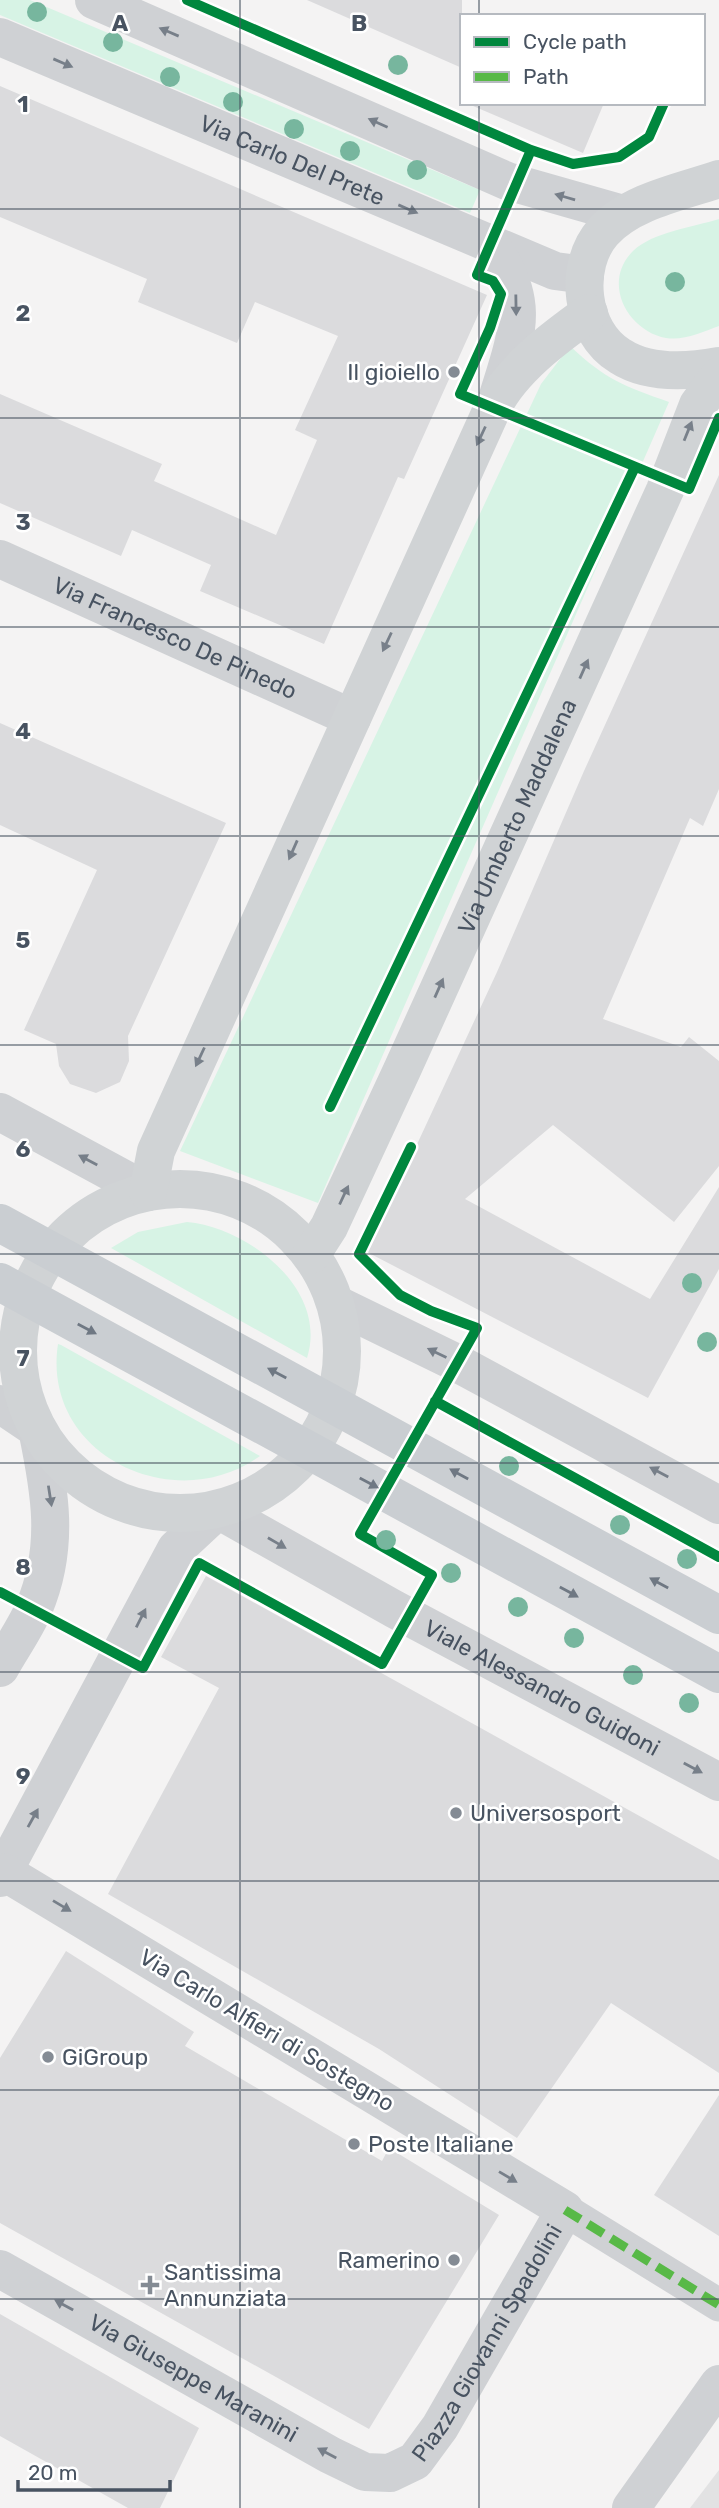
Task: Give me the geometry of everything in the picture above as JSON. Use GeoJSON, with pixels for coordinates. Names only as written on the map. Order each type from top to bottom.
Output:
{"type":"FeatureCollection","features":[{"type":"Feature","properties":{"kind":"main road"},"geometry":{"type":"LineString","coordinates":[[719,179],[624,214],[602,233],[585,275],[585,301],[589,313],[601,337],[619,356],[642,366],[672,370],[719,366]]}},
{"type":"Feature","properties":{"kind":"main road"},"geometry":{"type":"LineString","coordinates":[[148,1192],[156,1152],[498,396],[558,335],[589,313]]}},
{"type":"Feature","properties":{"kind":"main road","name":"Via Umberto Maddalena"},"geometry":{"type":"LineString","coordinates":[[311,1255],[328,1227],[402,1070],[659,503],[698,405],[719,376]]}},
{"type":"Feature","properties":{"kind":"main road"},"geometry":{"type":"LineString","coordinates":[[183,1189],[233,1197],[278,1222],[311,1255],[326,1278],[336,1304],[343,1356],[337,1405],[327,1428],[290,1471],[268,1488],[218,1510],[165,1513],[110,1498],[62,1464],[37,1429],[19,1375],[13,1289],[81,1223],[105,1206],[148,1192],[183,1189]]}},
{"type":"Feature","properties":{"kind":"main road"},"geometry":{"type":"LineString","coordinates":[[0,1223],[133,1298],[337,1405],[719,1615]]}},
{"type":"Feature","properties":{"kind":"main road"},"geometry":{"type":"LineString","coordinates":[[13,1289],[719,1674]]}},
{"type":"Feature","properties":{"kind":"street"},"geometry":{"type":"LineString","coordinates":[[94,0],[507,181],[624,214]]}},
{"type":"Feature","properties":{"kind":"street","name":"Via Carlo Del Prete"},"geometry":{"type":"LineString","coordinates":[[0,37],[555,271],[585,275]]}},
{"type":"Feature","properties":{"kind":"street"},"geometry":{"type":"LineString","coordinates":[[490,244],[513,279],[516,294],[515,341],[498,396]]}},
{"type":"Feature","properties":{"kind":"street","name":"Via Francesco De Pinedo"},"geometry":{"type":"LineString","coordinates":[[0,559],[352,718]]}},
{"type":"Feature","properties":{"kind":"street"},"geometry":{"type":"LineString","coordinates":[[0,1112],[148,1192]]}},
{"type":"Feature","properties":{"kind":"street"},"geometry":{"type":"LineString","coordinates":[[336,1304],[457,1363],[719,1505]]}},
{"type":"Feature","properties":{"kind":"street"},"geometry":{"type":"LineString","coordinates":[[0,1404],[37,1429],[52,1507],[47,1575],[34,1609],[0,1668]]}},
{"type":"Feature","properties":{"kind":"street"},"geometry":{"type":"LineString","coordinates":[[2,1875],[176,1549],[218,1510]]}},
{"type":"Feature","properties":{"kind":"street","name":"Viale Alessandro Guidoni"},"geometry":{"type":"LineString","coordinates":[[218,1510],[394,1609],[719,1782]]}},
{"type":"Feature","properties":{"kind":"street","name":"Via Carlo Alfieri di Sostegno"},"geometry":{"type":"LineString","coordinates":[[2,1875],[565,2210]]}},
{"type":"Feature","properties":{"kind":"street","name":"Piazza Giovanni Spadolini"},"geometry":{"type":"LineString","coordinates":[[390,2473],[415,2461],[440,2427],[565,2210],[719,2305]]}},
{"type":"Feature","properties":{"kind":"street","name":"Via Giuseppe Maranini"},"geometry":{"type":"LineString","coordinates":[[0,2269],[330,2455],[365,2472],[390,2473]]}},
{"type":"Feature","properties":{"kind":"street"},"geometry":{"type":"LineString","coordinates":[[631,2508],[719,2384]]}},
{"type":"Feature","properties":{"kind":"shaded area"},"geometry":{"type":"Polygon","coordinates":[[[719,2470],[719,2508],[690,2508],[719,2470]]]}},
{"type":"Feature","properties":{"kind":"green space"},"geometry":{"type":"Polygon","coordinates":[[[0,0],[30,0],[480,190],[470,213],[0,15],[0,0]]]}},
{"type":"Feature","properties":{"kind":"green space"},"geometry":{"type":"Polygon","coordinates":[[[719,219],[719,326],[673,339],[652,334],[630,316],[623,304],[619,277],[624,264],[633,251],[651,239],[719,219]]]}},
{"type":"Feature","properties":{"kind":"green space"},"geometry":{"type":"Polygon","coordinates":[[[570,346],[594,367],[616,381],[669,402],[318,1203],[180,1151],[541,384],[570,346]]]}},
{"type":"Feature","properties":{"kind":"green space"},"geometry":{"type":"Polygon","coordinates":[[[187,1222],[210,1226],[234,1236],[257,1249],[278,1266],[295,1286],[306,1308],[311,1333],[307,1358],[111,1248],[138,1232],[187,1222]]]}},
{"type":"Feature","properties":{"kind":"green space"},"geometry":{"type":"Polygon","coordinates":[[[58,1344],[260,1456],[226,1474],[190,1480],[154,1477],[121,1465],[92,1445],[70,1417],[58,1383],[58,1344]]]}},
{"type":"Feature","properties":{"kind":"building"},"geometry":{"type":"Polygon","coordinates":[[[307,0],[462,0],[460,67],[307,0]]]}},
{"type":"Feature","properties":{"kind":"building"},"geometry":{"type":"Polygon","coordinates":[[[0,86],[487,295],[404,479],[398,477],[324,644],[200,591],[211,565],[132,530],[121,556],[0,503],[0,394],[162,464],[154,481],[276,535],[317,440],[295,430],[338,336],[255,302],[237,343],[138,302],[147,279],[0,217],[0,86]]]}},
{"type":"Feature","properties":{"kind":"building"},"geometry":{"type":"Polygon","coordinates":[[[471,105],[603,105],[583,153],[471,105]]]}},
{"type":"Feature","properties":{"kind":"building"},"geometry":{"type":"Polygon","coordinates":[[[719,475],[719,789],[703,826],[690,818],[603,1019],[681,1047],[689,1037],[719,1061],[719,1166],[674,1222],[553,1125],[465,1199],[650,1299],[719,1187],[719,1269],[648,1398],[367,1252],[497,972],[584,771],[719,475]]]}},
{"type":"Feature","properties":{"kind":"building"},"geometry":{"type":"Polygon","coordinates":[[[0,723],[226,823],[128,1036],[129,1061],[120,1082],[96,1093],[70,1084],[59,1066],[56,1044],[24,1030],[97,870],[0,825],[0,723]]]}},
{"type":"Feature","properties":{"kind":"building"},"geometry":{"type":"Polygon","coordinates":[[[206,1576],[719,1860],[719,2073],[611,2003],[517,2138],[379,2049],[108,1894],[219,1688],[161,1657],[206,1576]]]}},
{"type":"Feature","properties":{"kind":"building"},"geometry":{"type":"Polygon","coordinates":[[[66,1951],[194,2032],[185,2046],[382,2161],[389,2148],[499,2215],[369,2429],[0,2223],[0,2058],[66,1951]]]}},
{"type":"Feature","properties":{"kind":"building"},"geometry":{"type":"Polygon","coordinates":[[[719,2095],[719,2236],[654,2195],[719,2095]]]}},
{"type":"Feature","properties":{"kind":"building"},"geometry":{"type":"Polygon","coordinates":[[[0,2314],[199,2428],[160,2508],[128,2508],[0,2436],[0,2314]]]}},
{"type":"Feature","properties":{"kind":"marked path"},"geometry":{"type":"LineString","coordinates":[[565,2210],[719,2305]]}},
{"type":"Feature","properties":{"kind":"cycle path"},"geometry":{"type":"LineString","coordinates":[[187,0],[531,150],[573,164],[619,157],[649,137],[663,105]]}},
{"type":"Feature","properties":{"kind":"cycle path"},"geometry":{"type":"LineString","coordinates":[[531,150],[477,275],[493,281],[501,294],[490,328],[460,394],[689,489],[719,418]]}},
{"type":"Feature","properties":{"kind":"cycle path"},"geometry":{"type":"LineString","coordinates":[[330,1107],[635,467]]}},
{"type":"Feature","properties":{"kind":"cycle path"},"geometry":{"type":"LineString","coordinates":[[0,1592],[143,1668],[199,1563],[382,1664],[432,1575],[360,1534],[477,1328],[431,1311],[400,1295],[359,1254],[411,1147]]}},
{"type":"Feature","properties":{"kind":"cycle path"},"geometry":{"type":"LineString","coordinates":[[435,1401],[719,1557]]}},
{"type":"Feature","properties":{"kind":"place","name":"Il gioiello"},"geometry":{"type":"Point","coordinates":[454,372]}},
{"type":"Feature","properties":{"kind":"place","name":"Universosport"},"geometry":{"type":"Point","coordinates":[456,1813]}},
{"type":"Feature","properties":{"kind":"place","name":"GiGroup"},"geometry":{"type":"Point","coordinates":[48,2057]}},
{"type":"Feature","properties":{"kind":"place","name":"Poste Italiane"},"geometry":{"type":"Point","coordinates":[354,2144]}},
{"type":"Feature","properties":{"kind":"place","name":"Ramerino"},"geometry":{"type":"Point","coordinates":[454,2260]}},
{"type":"Feature","properties":{"kind":"place","name":"Santissima Annunziata"},"geometry":{"type":"Point","coordinates":[150,2285]}}]}
